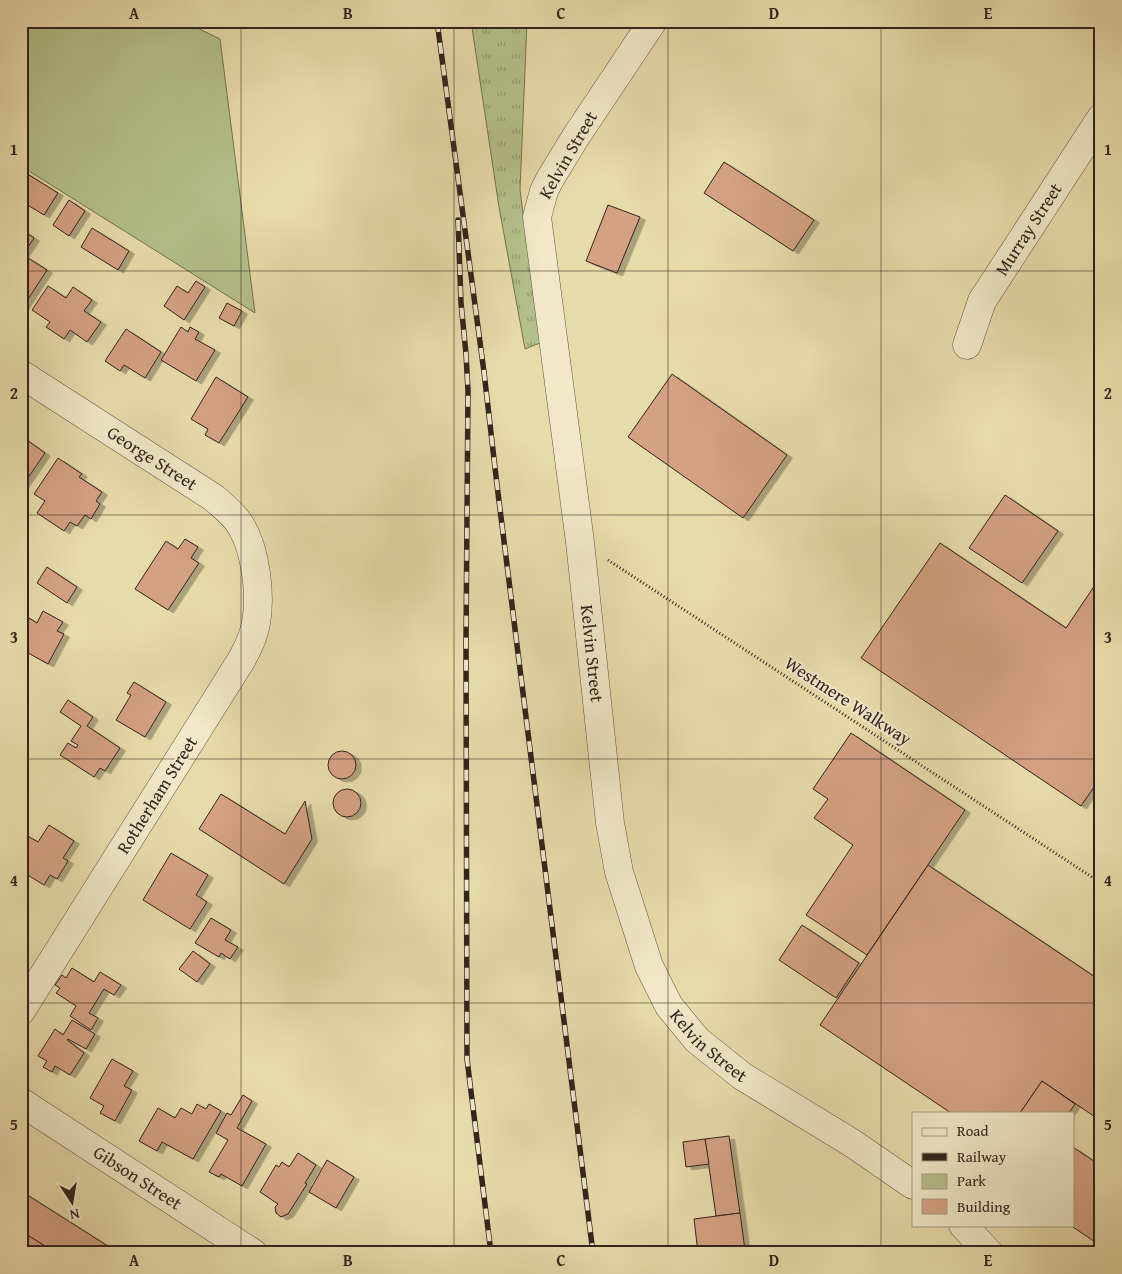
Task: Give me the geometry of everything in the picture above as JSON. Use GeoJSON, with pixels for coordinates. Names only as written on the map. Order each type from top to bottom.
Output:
{"type":"FeatureCollection","features":[{"type":"Feature","properties":{"kind":"street","name":"Kelvin Street"},"geometry":{"type":"LineString","coordinates":[[653,21],[550,179],[544,191],[537,218],[580,542],[610,823],[619,872],[632,918],[649,966],[669,1006],[697,1040],[742,1076],[852,1144],[912,1184]]}},
{"type":"Feature","properties":{"kind":"street","name":"Murray Street"},"geometry":{"type":"LineString","coordinates":[[967,345],[982,300],[1101,118]]}},
{"type":"Feature","properties":{"kind":"street","name":"George Street"},"geometry":{"type":"LineString","coordinates":[[21,374],[214,498],[230,511],[242,526],[255,567]]}},
{"type":"Feature","properties":{"kind":"street","name":"Rotherham Street"},"geometry":{"type":"LineString","coordinates":[[21,1012],[251,642],[256,624],[257,584],[255,567]]}},
{"type":"Feature","properties":{"kind":"street","name":"Gibson Street"},"geometry":{"type":"LineString","coordinates":[[21,1102],[254,1253]]}},
{"type":"Feature","properties":{"kind":"street"},"geometry":{"type":"LineString","coordinates":[[964,1226],[989,1253]]}},
{"type":"Feature","properties":{"kind":"path","name":"Westmere Walkway"},"geometry":{"type":"LineString","coordinates":[[580,542],[1101,883]]}},
{"type":"Feature","properties":{"kind":"green space"},"geometry":{"type":"Polygon","coordinates":[[[25,21],[183,21],[220,39],[255,313],[21,166],[21,28],[25,21]]]}},
{"type":"Feature","properties":{"kind":"green space"},"geometry":{"type":"Polygon","coordinates":[[[471,21],[527,21],[520,190],[540,343],[525,349],[499,207],[471,21]]]}},
{"type":"Feature","properties":{"kind":"building"},"geometry":{"type":"Polygon","coordinates":[[[724,162],[814,220],[793,251],[704,193],[724,162]]]}},
{"type":"Feature","properties":{"kind":"building"},"geometry":{"type":"Polygon","coordinates":[[[21,170],[58,193],[44,215],[21,201],[21,170]]]}},
{"type":"Feature","properties":{"kind":"building"},"geometry":{"type":"Polygon","coordinates":[[[69,200],[85,211],[69,236],[53,225],[69,200]]]}},
{"type":"Feature","properties":{"kind":"building"},"geometry":{"type":"Polygon","coordinates":[[[608,205],[640,217],[617,273],[586,261],[608,205]]]}},
{"type":"Feature","properties":{"kind":"building"},"geometry":{"type":"Polygon","coordinates":[[[92,228],[129,251],[118,270],[81,247],[92,228]]]}},
{"type":"Feature","properties":{"kind":"building"},"geometry":{"type":"Polygon","coordinates":[[[21,229],[34,238],[21,258],[21,229]]]}},
{"type":"Feature","properties":{"kind":"building"},"geometry":{"type":"Polygon","coordinates":[[[25,256],[47,270],[21,310],[21,262],[25,256]]]}},
{"type":"Feature","properties":{"kind":"building"},"geometry":{"type":"Polygon","coordinates":[[[196,281],[205,287],[184,320],[164,306],[177,286],[188,293],[196,281]]]}},
{"type":"Feature","properties":{"kind":"building"},"geometry":{"type":"Polygon","coordinates":[[[48,286],[66,298],[73,287],[92,300],[84,311],[101,322],[87,342],[70,330],[64,339],[46,327],[50,322],[32,310],[48,286]]]}},
{"type":"Feature","properties":{"kind":"building"},"geometry":{"type":"Polygon","coordinates":[[[227,303],[242,311],[234,326],[219,318],[227,303]]]}},
{"type":"Feature","properties":{"kind":"building"},"geometry":{"type":"Polygon","coordinates":[[[181,327],[188,332],[190,327],[199,332],[195,339],[215,350],[196,381],[161,360],[181,327]]]}},
{"type":"Feature","properties":{"kind":"building"},"geometry":{"type":"Polygon","coordinates":[[[126,329],[161,352],[145,378],[124,365],[120,371],[105,361],[126,329]]]}},
{"type":"Feature","properties":{"kind":"building"},"geometry":{"type":"Polygon","coordinates":[[[672,374],[787,455],[743,518],[628,437],[672,374]]]}},
{"type":"Feature","properties":{"kind":"building"},"geometry":{"type":"Polygon","coordinates":[[[216,377],[248,397],[219,443],[205,435],[208,429],[191,419],[216,377]]]}},
{"type":"Feature","properties":{"kind":"building"},"geometry":{"type":"Polygon","coordinates":[[[21,436],[45,453],[21,488],[21,436]]]}},
{"type":"Feature","properties":{"kind":"building"},"geometry":{"type":"Polygon","coordinates":[[[58,458],[82,474],[79,477],[102,492],[96,501],[100,504],[91,519],[85,515],[77,526],[70,522],[64,531],[37,513],[45,501],[34,494],[58,458]]]}},
{"type":"Feature","properties":{"kind":"building"},"geometry":{"type":"Polygon","coordinates":[[[1005,495],[1058,531],[1022,583],[969,548],[1005,495]]]}},
{"type":"Feature","properties":{"kind":"building"},"geometry":{"type":"Polygon","coordinates":[[[185,539],[198,547],[191,558],[199,563],[168,610],[135,589],[166,541],[178,549],[185,539]]]}},
{"type":"Feature","properties":{"kind":"building"},"geometry":{"type":"Polygon","coordinates":[[[940,543],[1066,628],[1101,576],[1101,777],[1081,806],[861,658],[940,543]]]}},
{"type":"Feature","properties":{"kind":"building"},"geometry":{"type":"Polygon","coordinates":[[[47,567],[77,587],[67,603],[37,583],[47,567]]]}},
{"type":"Feature","properties":{"kind":"building"},"geometry":{"type":"Polygon","coordinates":[[[43,611],[63,622],[57,631],[64,634],[48,664],[21,649],[21,621],[24,615],[37,623],[43,611]]]}},
{"type":"Feature","properties":{"kind":"building"},"geometry":{"type":"Polygon","coordinates":[[[134,682],[166,702],[145,737],[116,720],[131,695],[127,693],[134,682]]]}},
{"type":"Feature","properties":{"kind":"building"},"geometry":{"type":"Polygon","coordinates":[[[68,700],[93,717],[87,726],[120,748],[105,771],[100,768],[94,777],[60,755],[68,743],[76,748],[78,745],[71,741],[81,726],[60,712],[68,700]]]}},
{"type":"Feature","properties":{"kind":"building"},"geometry":{"type":"Polygon","coordinates":[[[851,733],[965,810],[867,955],[806,915],[853,845],[814,818],[828,799],[813,789],[851,733]]]}},
{"type":"Feature","properties":{"kind":"building"},"geometry":{"type":"Polygon","coordinates":[[[342,751],[352,755],[356,765],[352,775],[342,779],[332,775],[328,765],[332,755],[342,751]]]}},
{"type":"Feature","properties":{"kind":"building"},"geometry":{"type":"Polygon","coordinates":[[[347,789],[357,793],[361,803],[357,813],[347,817],[337,813],[333,803],[337,793],[347,789]]]}},
{"type":"Feature","properties":{"kind":"building"},"geometry":{"type":"Polygon","coordinates":[[[221,794],[285,834],[305,801],[312,839],[284,884],[199,829],[221,794]]]}},
{"type":"Feature","properties":{"kind":"building"},"geometry":{"type":"Polygon","coordinates":[[[49,825],[74,841],[63,858],[68,861],[57,879],[50,875],[44,885],[21,871],[21,841],[26,835],[38,842],[49,825]]]}},
{"type":"Feature","properties":{"kind":"building"},"geometry":{"type":"Polygon","coordinates":[[[171,853],[208,875],[196,895],[207,902],[190,929],[143,900],[171,853]]]}},
{"type":"Feature","properties":{"kind":"building"},"geometry":{"type":"Polygon","coordinates":[[[928,865],[1101,981],[1101,1121],[1042,1081],[1021,1112],[950,1112],[820,1025],[928,865]]]}},
{"type":"Feature","properties":{"kind":"building"},"geometry":{"type":"Polygon","coordinates":[[[211,918],[231,930],[225,940],[238,947],[230,959],[221,953],[219,957],[195,943],[211,918]]]}},
{"type":"Feature","properties":{"kind":"building"},"geometry":{"type":"Polygon","coordinates":[[[802,925],[859,963],[836,998],[779,960],[802,925]]]}},
{"type":"Feature","properties":{"kind":"building"},"geometry":{"type":"Polygon","coordinates":[[[193,951],[210,964],[197,982],[179,969],[193,951]]]}},
{"type":"Feature","properties":{"kind":"building"},"geometry":{"type":"Polygon","coordinates":[[[72,968],[94,982],[100,972],[121,985],[114,995],[104,989],[89,1013],[98,1018],[91,1030],[70,1016],[76,1006],[56,993],[60,988],[55,985],[62,975],[66,978],[72,968]]]}},
{"type":"Feature","properties":{"kind":"building"},"geometry":{"type":"Polygon","coordinates":[[[72,1020],[95,1034],[86,1049],[67,1040],[84,1053],[70,1075],[55,1066],[52,1072],[43,1067],[47,1061],[38,1056],[55,1029],[63,1035],[72,1020]]]}},
{"type":"Feature","properties":{"kind":"building"},"geometry":{"type":"Polygon","coordinates":[[[112,1059],[133,1071],[124,1086],[132,1090],[115,1121],[100,1113],[104,1106],[90,1098],[112,1059]]]}},
{"type":"Feature","properties":{"kind":"building"},"geometry":{"type":"Polygon","coordinates":[[[1042,1081],[1075,1104],[1070,1112],[1021,1112],[1042,1081]]]}},
{"type":"Feature","properties":{"kind":"building"},"geometry":{"type":"Polygon","coordinates":[[[243,1095],[252,1101],[237,1128],[266,1144],[242,1186],[221,1174],[219,1177],[209,1172],[228,1140],[216,1133],[227,1113],[231,1115],[243,1095]]]}},
{"type":"Feature","properties":{"kind":"building"},"geometry":{"type":"Polygon","coordinates":[[[197,1104],[206,1109],[209,1104],[221,1111],[193,1159],[162,1142],[157,1151],[139,1141],[158,1108],[175,1118],[181,1108],[192,1114],[197,1104]]]}},
{"type":"Feature","properties":{"kind":"building"},"geometry":{"type":"Polygon","coordinates":[[[729,1136],[740,1213],[716,1216],[705,1139],[729,1136]]]}},
{"type":"Feature","properties":{"kind":"building"},"geometry":{"type":"Polygon","coordinates":[[[705,1139],[709,1164],[686,1167],[683,1142],[705,1139]]]}},
{"type":"Feature","properties":{"kind":"building"},"geometry":{"type":"Polygon","coordinates":[[[1074,1148],[1101,1166],[1101,1246],[1071,1226],[1074,1226],[1074,1148]]]}},
{"type":"Feature","properties":{"kind":"building"},"geometry":{"type":"Polygon","coordinates":[[[298,1153],[316,1165],[305,1183],[307,1184],[288,1214],[281,1217],[276,1213],[275,1207],[278,1204],[260,1192],[276,1165],[279,1167],[282,1162],[289,1167],[298,1153]]]}},
{"type":"Feature","properties":{"kind":"building"},"geometry":{"type":"Polygon","coordinates":[[[327,1160],[354,1177],[336,1208],[309,1192],[327,1160]]]}},
{"type":"Feature","properties":{"kind":"building"},"geometry":{"type":"Polygon","coordinates":[[[21,1191],[111,1248],[108,1253],[56,1253],[21,1231],[21,1191]]]}},
{"type":"Feature","properties":{"kind":"building"},"geometry":{"type":"Polygon","coordinates":[[[740,1213],[745,1250],[722,1253],[698,1253],[694,1219],[740,1213]]]}},
{"type":"Feature","properties":{"kind":"building"},"geometry":{"type":"Polygon","coordinates":[[[21,1231],[56,1253],[21,1253],[21,1231]]]}},
{"type":"Feature","properties":{"kind":"railway"},"geometry":{"type":"LineString","coordinates":[[437,21],[484,372],[593,1253]]}},
{"type":"Feature","properties":{"kind":"railway"},"geometry":{"type":"LineString","coordinates":[[458,220],[461,303],[468,391],[466,642],[467,1059],[491,1253]]}}]}
